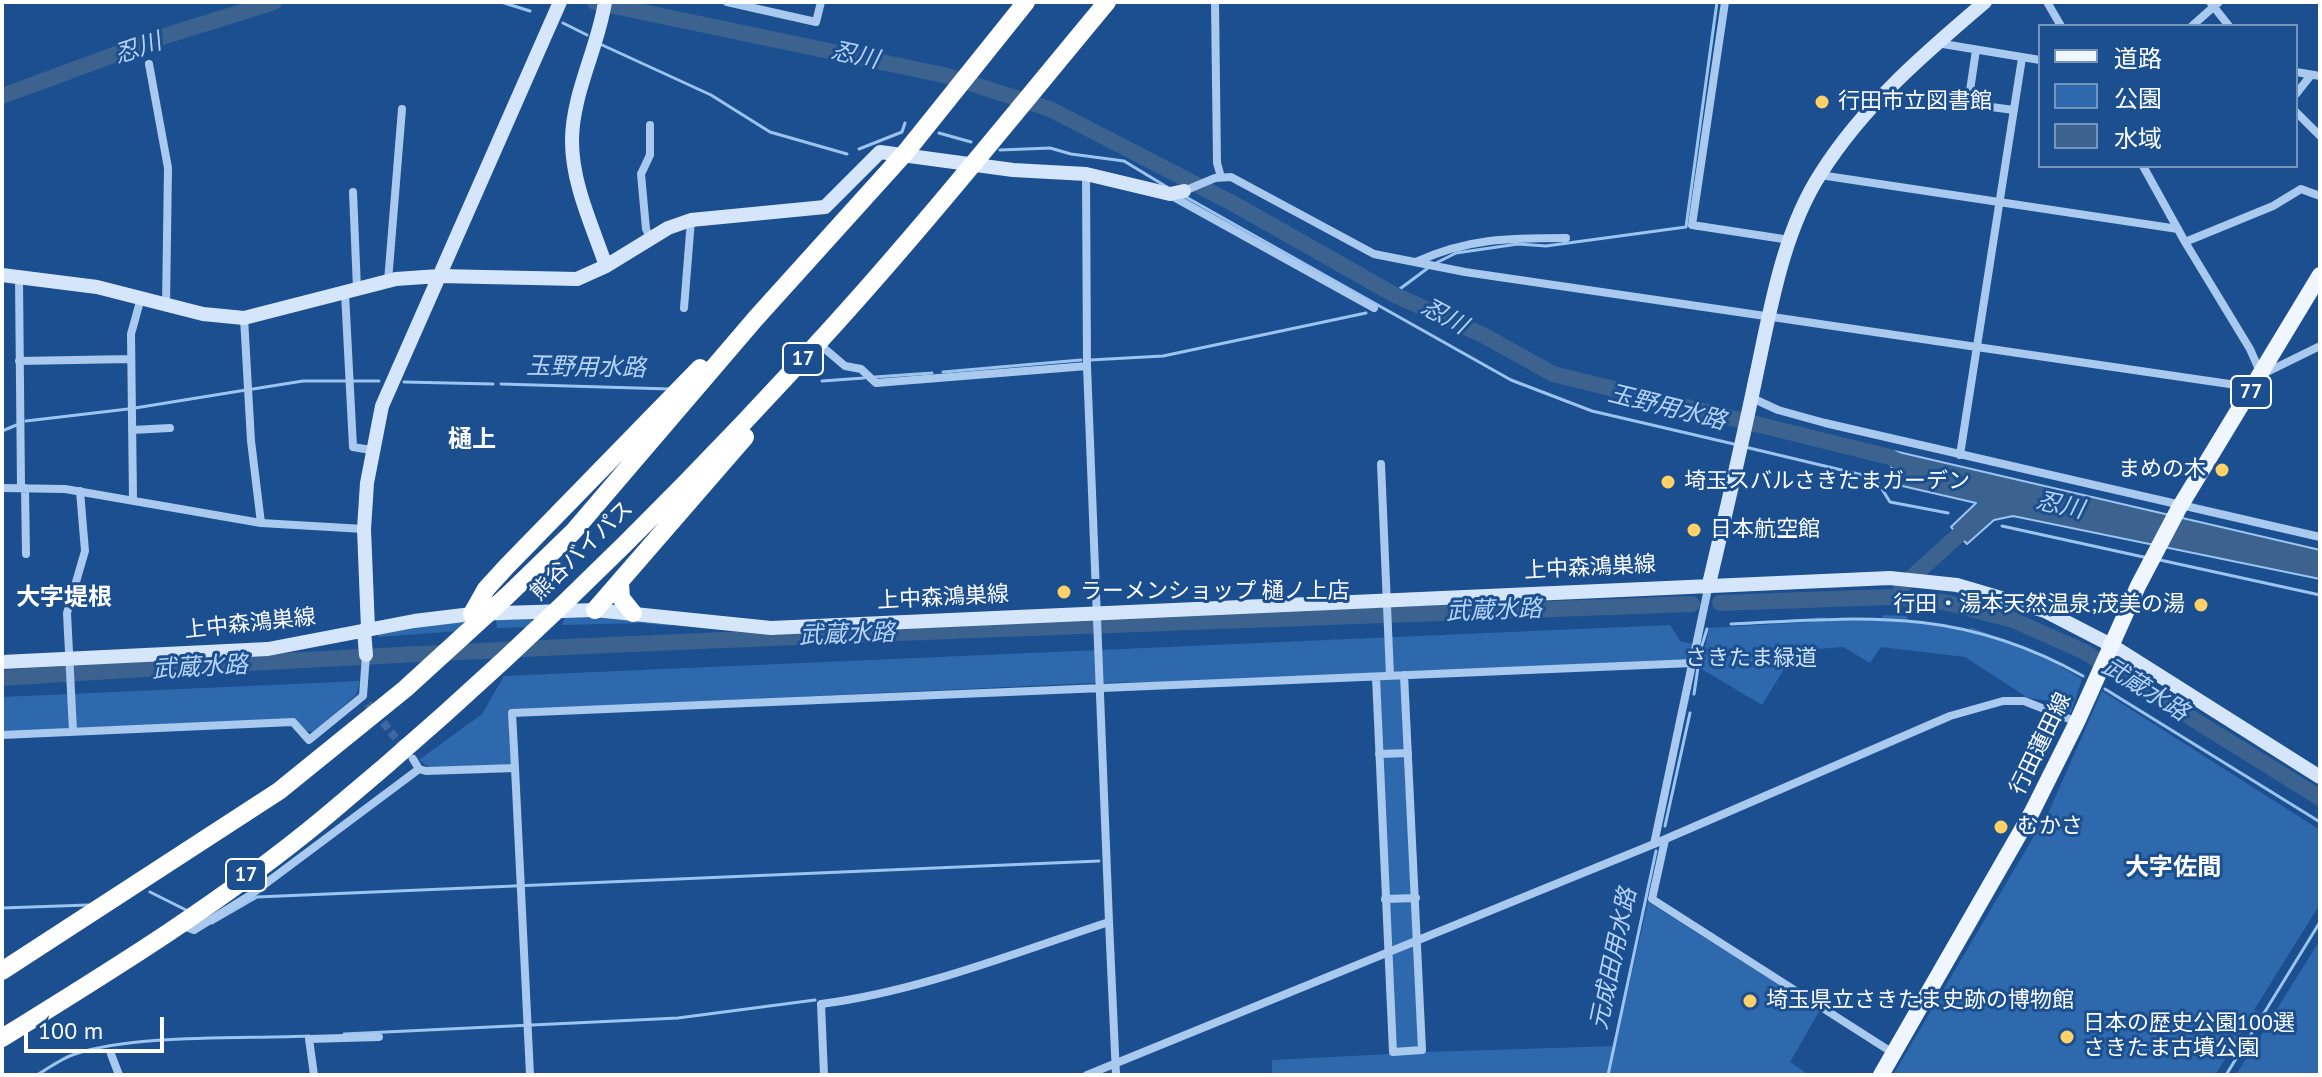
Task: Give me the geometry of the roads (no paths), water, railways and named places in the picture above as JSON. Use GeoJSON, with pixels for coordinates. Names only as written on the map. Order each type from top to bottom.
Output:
{"type":"FeatureCollection","features":[{"type":"Feature","properties":{"kind":"highway","name":"熊谷バイパス"},"geometry":{"type":"LineString","coordinates":[[2,971],[279,791],[405,689],[508,595],[573,532],[756,318],[905,153],[1026,2]]}},
{"type":"Feature","properties":{"kind":"highway","name":"熊谷バイパス"},"geometry":{"type":"LineString","coordinates":[[2,1038],[179,924],[321,820],[473,689],[573,595],[812,349],[1107,2]]}},
{"type":"Feature","properties":{"kind":"highway","name":"17"},"geometry":{"type":"LineString","coordinates":[[472,614],[486,589],[507,566],[735,331],[756,318]]}},
{"type":"Feature","properties":{"kind":"highway","name":"17"},"geometry":{"type":"LineString","coordinates":[[595,610],[791,385],[812,349]]}},
{"type":"Feature","properties":{"kind":"highway"},"geometry":{"type":"LineString","coordinates":[[620,584],[621,598],[633,613]]}},
{"type":"Feature","properties":{"kind":"main road","name":"77"},"geometry":{"type":"LineString","coordinates":[[2180,506],[2320,275]]}},
{"type":"Feature","properties":{"kind":"main road","name":"行田蓮田線"},"geometry":{"type":"LineString","coordinates":[[1881,1075],[2032,812],[2153,556],[2180,506]]}},
{"type":"Feature","properties":{"kind":"street"},"geometry":{"type":"LineString","coordinates":[[2,735],[293,722],[309,740],[366,700],[364,529],[371,450],[393,378],[560,2]]}},
{"type":"Feature","properties":{"kind":"street"},"geometry":{"type":"LineString","coordinates":[[727,2],[816,22],[821,2]]}},
{"type":"Feature","properties":{"kind":"street"},"geometry":{"type":"LineString","coordinates":[[1215,2],[1218,178]]}},
{"type":"Feature","properties":{"kind":"street"},"geometry":{"type":"LineString","coordinates":[[1725,2],[1692,225],[1790,240]]}},
{"type":"Feature","properties":{"kind":"street"},"geometry":{"type":"LineString","coordinates":[[1654,844],[1708,589],[1790,240],[1819,175],[1849,132],[1936,43],[1985,2]]}},
{"type":"Feature","properties":{"kind":"street"},"geometry":{"type":"LineString","coordinates":[[2047,2],[2060,24]]}},
{"type":"Feature","properties":{"kind":"street"},"geometry":{"type":"LineString","coordinates":[[2194,24],[2214,3],[2228,24]]}},
{"type":"Feature","properties":{"kind":"street"},"geometry":{"type":"LineString","coordinates":[[604,10],[579,98],[572,139],[578,187],[606,266]]}},
{"type":"Feature","properties":{"kind":"street"},"geometry":{"type":"LineString","coordinates":[[1936,43],[2038,60]]}},
{"type":"Feature","properties":{"kind":"street"},"geometry":{"type":"LineString","coordinates":[[1976,50],[1968,104],[2014,110]]}},
{"type":"Feature","properties":{"kind":"street"},"geometry":{"type":"LineString","coordinates":[[1960,455],[2022,58]]}},
{"type":"Feature","properties":{"kind":"street"},"geometry":{"type":"LineString","coordinates":[[149,64],[168,168],[166,306]]}},
{"type":"Feature","properties":{"kind":"street"},"geometry":{"type":"LineString","coordinates":[[2298,92],[2316,76]]}},
{"type":"Feature","properties":{"kind":"street"},"geometry":{"type":"LineString","coordinates":[[388,281],[402,109]]}},
{"type":"Feature","properties":{"kind":"street"},"geometry":{"type":"LineString","coordinates":[[2298,114],[2320,136]]}},
{"type":"Feature","properties":{"kind":"street"},"geometry":{"type":"LineString","coordinates":[[650,125],[650,155],[641,174],[646,229],[650,238]]}},
{"type":"Feature","properties":{"kind":"street"},"geometry":{"type":"LineString","coordinates":[[2,275],[82,284],[166,306],[244,318],[388,281],[439,276],[577,279],[606,266],[650,238],[691,220],[825,207],[880,152],[905,153],[969,165],[1086,174],[1177,193],[1374,308]]}},
{"type":"Feature","properties":{"kind":"street"},"geometry":{"type":"LineString","coordinates":[[2144,168],[2250,349],[2261,375]]}},
{"type":"Feature","properties":{"kind":"street"},"geometry":{"type":"LineString","coordinates":[[1086,174],[1087,366],[1095,617],[1116,1075]]}},
{"type":"Feature","properties":{"kind":"street"},"geometry":{"type":"LineString","coordinates":[[1819,175],[2178,229]]}},
{"type":"Feature","properties":{"kind":"street"},"geometry":{"type":"LineString","coordinates":[[1177,193],[1218,178],[1249,185],[1374,254],[1416,262],[2243,386],[2320,346]]}},
{"type":"Feature","properties":{"kind":"street"},"geometry":{"type":"LineString","coordinates":[[2185,242],[2273,206],[2301,189],[2320,196]]}},
{"type":"Feature","properties":{"kind":"street"},"geometry":{"type":"LineString","coordinates":[[353,192],[353,447],[371,450]]}},
{"type":"Feature","properties":{"kind":"street"},"geometry":{"type":"LineString","coordinates":[[684,308],[691,220]]}},
{"type":"Feature","properties":{"kind":"street"},"geometry":{"type":"LineString","coordinates":[[1416,262],[1440,251],[1488,238],[1566,238]]}},
{"type":"Feature","properties":{"kind":"street"},"geometry":{"type":"LineString","coordinates":[[19,278],[26,554]]}},
{"type":"Feature","properties":{"kind":"street"},"geometry":{"type":"LineString","coordinates":[[133,499],[131,334],[141,298]]}},
{"type":"Feature","properties":{"kind":"street"},"geometry":{"type":"LineString","coordinates":[[244,318],[251,441],[261,523]]}},
{"type":"Feature","properties":{"kind":"street"},"geometry":{"type":"LineString","coordinates":[[812,349],[845,366],[861,369],[876,383],[1087,366]]}},
{"type":"Feature","properties":{"kind":"street"},"geometry":{"type":"LineString","coordinates":[[19,361],[131,359]]}},
{"type":"Feature","properties":{"kind":"street"},"geometry":{"type":"LineString","coordinates":[[1751,401],[1825,423],[2320,537]]}},
{"type":"Feature","properties":{"kind":"street"},"geometry":{"type":"LineString","coordinates":[[132,430],[170,428]]}},
{"type":"Feature","properties":{"kind":"street"},"geometry":{"type":"LineString","coordinates":[[1381,464],[1390,676]]}},
{"type":"Feature","properties":{"kind":"street"},"geometry":{"type":"LineString","coordinates":[[2,488],[80,491],[261,523],[364,529]]}},
{"type":"Feature","properties":{"kind":"street"},"geometry":{"type":"LineString","coordinates":[[73,731],[67,613],[85,551],[80,491]]}},
{"type":"Feature","properties":{"kind":"street","name":"上中森鴻巣線"},"geometry":{"type":"LineString","coordinates":[[2,662],[69,663],[268,649],[472,614],[595,610],[771,628],[1386,605],[1890,578],[1926,581],[2016,601],[2109,650]]}},
{"type":"Feature","properties":{"kind":"street"},"geometry":{"type":"LineString","coordinates":[[2109,650],[2320,777]]}},
{"type":"Feature","properties":{"kind":"street"},"geometry":{"type":"LineString","coordinates":[[530,1075],[512,713],[1693,663]]}},
{"type":"Feature","properties":{"kind":"street"},"geometry":{"type":"LineString","coordinates":[[1376,677],[1393,1052],[1422,1050],[1404,675]]}},
{"type":"Feature","properties":{"kind":"street"},"geometry":{"type":"LineString","coordinates":[[1087,1075],[1665,840],[1950,716],[2003,701],[2036,704],[2077,722]]}},
{"type":"Feature","properties":{"kind":"street"},"geometry":{"type":"LineString","coordinates":[[1379,754],[1408,753]]}},
{"type":"Feature","properties":{"kind":"street"},"geometry":{"type":"LineString","coordinates":[[413,759],[419,769]]}},
{"type":"Feature","properties":{"kind":"street"},"geometry":{"type":"LineString","coordinates":[[179,924],[194,930],[249,896],[419,769],[515,768]]}},
{"type":"Feature","properties":{"kind":"street"},"geometry":{"type":"LineString","coordinates":[[1665,840],[1652,899],[1893,1053]]}},
{"type":"Feature","properties":{"kind":"street"},"geometry":{"type":"LineString","coordinates":[[1385,899],[1416,898]]}},
{"type":"Feature","properties":{"kind":"street"},"geometry":{"type":"LineString","coordinates":[[824,1075],[821,1004],[869,998],[929,981],[1109,922]]}},
{"type":"Feature","properties":{"kind":"street"},"geometry":{"type":"LineString","coordinates":[[314,1075],[309,1039],[379,1037]]}},
{"type":"Feature","properties":{"kind":"street"},"geometry":{"type":"LineString","coordinates":[[111,1054],[119,1075]]}},
{"type":"Feature","properties":{"kind":"water"},"geometry":{"type":"Polygon","coordinates":[[[1894,451],[2320,550],[2320,579],[2013,516],[1994,520],[1967,544],[1951,527],[1976,503],[1898,485],[1891,466],[1894,451]]]}},
{"type":"Feature","properties":{"kind":"waterway","name":"忍川"},"geometry":{"type":"LineString","coordinates":[[2,96],[168,35],[274,2]]}},
{"type":"Feature","properties":{"kind":"waterway"},"geometry":{"type":"LineString","coordinates":[[501,2],[530,11]]}},
{"type":"Feature","properties":{"kind":"waterway","name":"忍川"},"geometry":{"type":"LineString","coordinates":[[595,2],[948,76],[1050,109],[1236,205],[1393,294],[1483,335],[1553,374],[1890,457],[1910,468]]}},
{"type":"Feature","properties":{"kind":"waterway"},"geometry":{"type":"LineString","coordinates":[[1434,264],[1456,253],[1518,244],[1546,246],[1686,227],[1717,2]]}},
{"type":"Feature","properties":{"kind":"waterway"},"geometry":{"type":"LineString","coordinates":[[563,23],[587,35]]}},
{"type":"Feature","properties":{"kind":"waterway"},"geometry":{"type":"LineString","coordinates":[[600,44],[711,95],[770,132],[847,154]]}},
{"type":"Feature","properties":{"kind":"waterway"},"geometry":{"type":"LineString","coordinates":[[859,149],[902,132],[905,123]]}},
{"type":"Feature","properties":{"kind":"waterway"},"geometry":{"type":"LineString","coordinates":[[939,133],[971,142]]}},
{"type":"Feature","properties":{"kind":"waterway"},"geometry":{"type":"LineString","coordinates":[[1000,150],[1050,148],[1124,161],[1167,187]]}},
{"type":"Feature","properties":{"kind":"waterway","name":"玉野用水路"},"geometry":{"type":"LineString","coordinates":[[1184,196],[1511,380],[1592,411],[1738,445]]}},
{"type":"Feature","properties":{"kind":"waterway"},"geometry":{"type":"LineString","coordinates":[[1393,294],[1428,268]]}},
{"type":"Feature","properties":{"kind":"waterway","name":"玉野用水路"},"geometry":{"type":"LineString","coordinates":[[1090,360],[1163,356],[1366,313]]}},
{"type":"Feature","properties":{"kind":"waterway","name":"玉野用水路"},"geometry":{"type":"LineString","coordinates":[[943,372],[1081,360]]}},
{"type":"Feature","properties":{"kind":"waterway","name":"玉野用水路"},"geometry":{"type":"LineString","coordinates":[[875,377],[932,373]]}},
{"type":"Feature","properties":{"kind":"waterway","name":"玉野用水路"},"geometry":{"type":"LineString","coordinates":[[822,381],[864,378]]}},
{"type":"Feature","properties":{"kind":"waterway","name":"玉野用水路"},"geometry":{"type":"LineString","coordinates":[[253,389],[303,381],[346,381]]}},
{"type":"Feature","properties":{"kind":"waterway","name":"玉野用水路"},"geometry":{"type":"LineString","coordinates":[[352,381],[379,381]]}},
{"type":"Feature","properties":{"kind":"waterway","name":"玉野用水路"},"geometry":{"type":"LineString","coordinates":[[404,382],[493,384]]}},
{"type":"Feature","properties":{"kind":"waterway","name":"玉野用水路"},"geometry":{"type":"LineString","coordinates":[[501,384],[670,389]]}},
{"type":"Feature","properties":{"kind":"waterway","name":"玉野用水路"},"geometry":{"type":"LineString","coordinates":[[135,408],[246,390]]}},
{"type":"Feature","properties":{"kind":"waterway","name":"玉野用水路"},"geometry":{"type":"LineString","coordinates":[[26,421],[128,409]]}},
{"type":"Feature","properties":{"kind":"waterway","name":"玉野用水路"},"geometry":{"type":"LineString","coordinates":[[2,431],[19,424]]}},
{"type":"Feature","properties":{"kind":"waterway","name":"玉野用水路"},"geometry":{"type":"LineString","coordinates":[[1745,447],[1875,478],[1890,502],[1948,513]]}},
{"type":"Feature","properties":{"kind":"waterway"},"geometry":{"type":"LineString","coordinates":[[1901,587],[1973,522]]}},
{"type":"Feature","properties":{"kind":"waterway","name":"玉野用水路"},"geometry":{"type":"LineString","coordinates":[[2002,526],[2148,558]]}},
{"type":"Feature","properties":{"kind":"waterway","name":"玉野用水路"},"geometry":{"type":"LineString","coordinates":[[2160,560],[2320,595]]}},
{"type":"Feature","properties":{"kind":"waterway","name":"武蔵水路"},"geometry":{"type":"LineString","coordinates":[[1720,603],[1891,597],[1944,602],[2013,620],[2085,652],[2320,798]]}},
{"type":"Feature","properties":{"kind":"waterway","name":"武蔵水路"},"geometry":{"type":"LineString","coordinates":[[2,678],[636,644],[1692,604]]}},
{"type":"Feature","properties":{"kind":"waterway","name":"元成田用水路"},"geometry":{"type":"LineString","coordinates":[[1731,624],[1870,619],[1954,627],[1996,638],[2083,676]]}},
{"type":"Feature","properties":{"kind":"waterway","name":"元成田用水路"},"geometry":{"type":"LineString","coordinates":[[1702,645],[1707,629]]}},
{"type":"Feature","properties":{"kind":"waterway","name":"元成田用水路"},"geometry":{"type":"LineString","coordinates":[[1694,694],[1700,654]]}},
{"type":"Feature","properties":{"kind":"waterway","name":"元成田用水路"},"geometry":{"type":"LineString","coordinates":[[2105,689],[2320,822]]}},
{"type":"Feature","properties":{"kind":"waterway","name":"元成田用水路"},"geometry":{"type":"LineString","coordinates":[[1665,826],[1690,713]]}},
{"type":"Feature","properties":{"kind":"waterway","name":"元成田用水路"},"geometry":{"type":"LineString","coordinates":[[1608,1075],[1656,851]]}},
{"type":"Feature","properties":{"kind":"waterway"},"geometry":{"type":"LineString","coordinates":[[212,923],[257,897],[1099,861]]}},
{"type":"Feature","properties":{"kind":"waterway"},"geometry":{"type":"LineString","coordinates":[[150,892],[188,911]]}},
{"type":"Feature","properties":{"kind":"waterway"},"geometry":{"type":"LineString","coordinates":[[2,908],[88,905]]}},
{"type":"Feature","properties":{"kind":"waterway"},"geometry":{"type":"LineString","coordinates":[[2226,1075],[2320,922]]}},
{"type":"Feature","properties":{"kind":"waterway"},"geometry":{"type":"LineString","coordinates":[[344,1034],[678,1018],[815,1000]]}},
{"type":"Feature","properties":{"kind":"waterway"},"geometry":{"type":"LineString","coordinates":[[37,1075],[75,1054],[128,1043],[309,1036]]}},
{"type":"Feature","properties":{"kind":"tunnel"},"geometry":{"type":"LineString","coordinates":[[368,704],[413,759]]}},
{"type":"Feature","properties":{"kind":"place","name":"行田市立図書館"},"geometry":{"type":"Point","coordinates":[1822,102]}},
{"type":"Feature","properties":{"kind":"place","name":"まめの木"},"geometry":{"type":"Point","coordinates":[2222,470]}},
{"type":"Feature","properties":{"kind":"place","name":"埼玉スバルさきたまガーデン"},"geometry":{"type":"Point","coordinates":[1668,482]}},
{"type":"Feature","properties":{"kind":"place","name":"日本航空館"},"geometry":{"type":"Point","coordinates":[1694,530]}},
{"type":"Feature","properties":{"kind":"place","name":"ラーメンショップ 樋ノ上店"},"geometry":{"type":"Point","coordinates":[1064,592]}},
{"type":"Feature","properties":{"kind":"place","name":"行田・湯本天然温泉;茂美の湯"},"geometry":{"type":"Point","coordinates":[2201,605]}},
{"type":"Feature","properties":{"kind":"place","name":"むかさ"},"geometry":{"type":"Point","coordinates":[2001,827]}},
{"type":"Feature","properties":{"kind":"place","name":"埼玉県立さきたま史跡の博物館"},"geometry":{"type":"Point","coordinates":[1750,1001]}},
{"type":"Feature","properties":{"kind":"place","name":"日本の歴史公園100選 さきたま古墳公園"},"geometry":{"type":"Point","coordinates":[2067,1037]}},
{"type":"Feature","properties":{"kind":"district","name":"樋上"},"geometry":{"type":"Point","coordinates":[472,440]}},
{"type":"Feature","properties":{"kind":"district","name":"大字堤根"},"geometry":{"type":"Point","coordinates":[64,598]}},
{"type":"Feature","properties":{"kind":"district","name":"大字佐間"},"geometry":{"type":"Point","coordinates":[2173,868]}},
{"type":"Feature","properties":{"kind":"park label","name":"さきたま緑道"},"geometry":{"type":"Point","coordinates":[1751,659]}}]}
